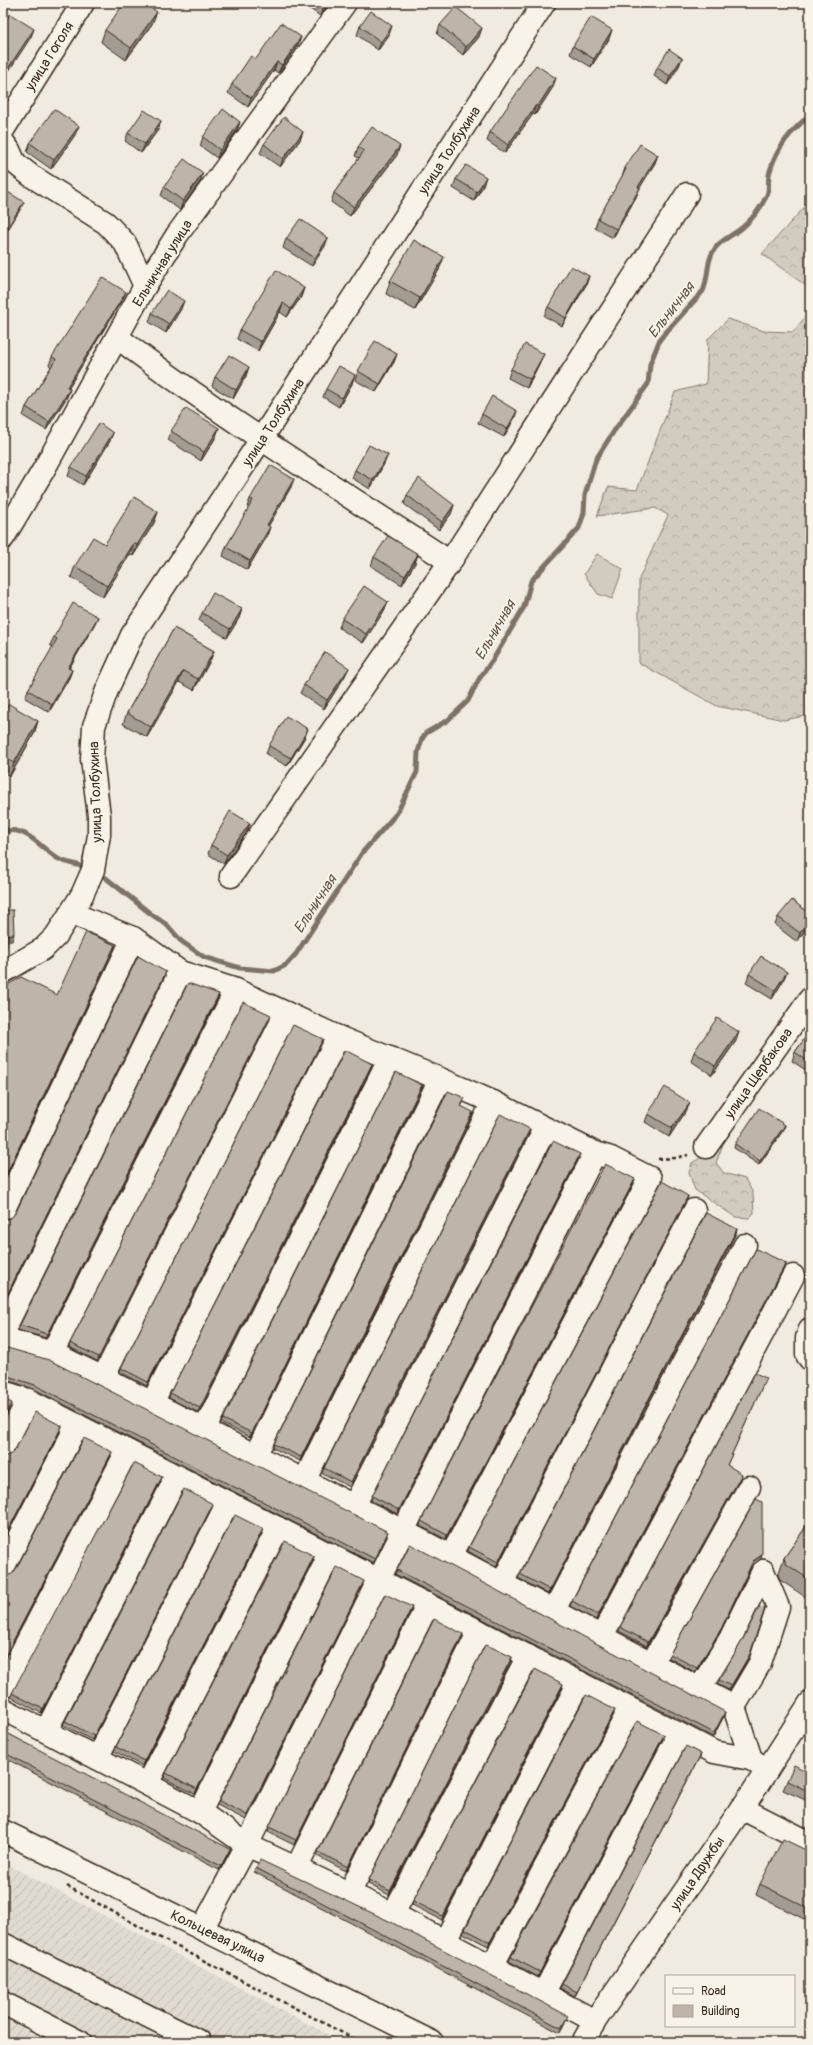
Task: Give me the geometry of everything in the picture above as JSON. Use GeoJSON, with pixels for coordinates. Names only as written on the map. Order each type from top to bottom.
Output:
{"type":"FeatureCollection","features":[{"type":"Feature","properties":{"kind":"street","name":"улица Гоголя"},"geometry":{"type":"LineString","coordinates":[[3,130],[82,3]]}},
{"type":"Feature","properties":{"kind":"street","name":"Ельничная улица"},"geometry":{"type":"LineString","coordinates":[[3,538],[118,338],[145,286],[177,235],[345,3]]}},
{"type":"Feature","properties":{"kind":"street","name":"улица Толбухина"},"geometry":{"type":"LineString","coordinates":[[3,972],[43,949],[56,936],[82,895],[92,870],[97,854],[99,816],[92,744],[94,726],[100,707],[132,635],[262,438],[544,3]]}},
{"type":"Feature","properties":{"kind":"street"},"geometry":{"type":"LineString","coordinates":[[3,142],[9,150],[15,163],[30,175],[106,223],[125,243],[145,286]]}},
{"type":"Feature","properties":{"kind":"street"},"geometry":{"type":"LineString","coordinates":[[231,876],[450,562],[687,194]]}},
{"type":"Feature","properties":{"kind":"street"},"geometry":{"type":"LineString","coordinates":[[118,338],[147,360],[262,438],[450,562]]}},
{"type":"Feature","properties":{"kind":"street"},"geometry":{"type":"LineString","coordinates":[[71,913],[133,938],[180,972],[236,990],[338,1037],[493,1102],[545,1129],[595,1153],[611,1158],[650,1178],[451,1556]]}},
{"type":"Feature","properties":{"kind":"street"},"geometry":{"type":"LineString","coordinates":[[3,1211],[133,938]]}},
{"type":"Feature","properties":{"kind":"street"},"geometry":{"type":"LineString","coordinates":[[3,1332],[180,972]]}},
{"type":"Feature","properties":{"kind":"street"},"geometry":{"type":"LineString","coordinates":[[52,1353],[236,990]]}},
{"type":"Feature","properties":{"kind":"street","name":"улица Щербакова"},"geometry":{"type":"LineString","coordinates":[[706,1147],[810,999]]}},
{"type":"Feature","properties":{"kind":"street"},"geometry":{"type":"LineString","coordinates":[[103,1378],[286,1013]]}},
{"type":"Feature","properties":{"kind":"street"},"geometry":{"type":"LineString","coordinates":[[152,1403],[338,1037]]}},
{"type":"Feature","properties":{"kind":"street"},"geometry":{"type":"LineString","coordinates":[[204,1430],[390,1058]]}},
{"type":"Feature","properties":{"kind":"street"},"geometry":{"type":"LineString","coordinates":[[255,1456],[440,1079]]}},
{"type":"Feature","properties":{"kind":"street"},"geometry":{"type":"LineString","coordinates":[[304,1480],[493,1102]]}},
{"type":"Feature","properties":{"kind":"street"},"geometry":{"type":"LineString","coordinates":[[354,1506],[545,1129]]}},
{"type":"Feature","properties":{"kind":"street"},"geometry":{"type":"LineString","coordinates":[[202,1929],[247,1845],[403,1531],[595,1153]]}},
{"type":"Feature","properties":{"kind":"street"},"geometry":{"type":"LineString","coordinates":[[502,1583],[694,1210]]}},
{"type":"Feature","properties":{"kind":"street"},"geometry":{"type":"LineString","coordinates":[[554,1610],[745,1245]]}},
{"type":"Feature","properties":{"kind":"street"},"geometry":{"type":"LineString","coordinates":[[602,1636],[793,1276]]}},
{"type":"Feature","properties":{"kind":"street"},"geometry":{"type":"LineString","coordinates":[[810,1329],[807,1338],[807,1355],[810,1359]]}},
{"type":"Feature","properties":{"kind":"street"},"geometry":{"type":"LineString","coordinates":[[3,1338],[52,1353],[103,1378],[403,1531],[734,1706],[759,1765]]}},
{"type":"Feature","properties":{"kind":"street"},"geometry":{"type":"LineString","coordinates":[[3,1392],[28,1400],[714,1752],[759,1765]]}},
{"type":"Feature","properties":{"kind":"street"},"geometry":{"type":"LineString","coordinates":[[3,1448],[28,1400]]}},
{"type":"Feature","properties":{"kind":"street"},"geometry":{"type":"LineString","coordinates":[[3,1568],[77,1425]]}},
{"type":"Feature","properties":{"kind":"street"},"geometry":{"type":"LineString","coordinates":[[3,1688],[127,1451]]}},
{"type":"Feature","properties":{"kind":"street"},"geometry":{"type":"LineString","coordinates":[[46,1731],[177,1476]]}},
{"type":"Feature","properties":{"kind":"street"},"geometry":{"type":"LineString","coordinates":[[652,1663],[749,1486]]}},
{"type":"Feature","properties":{"kind":"street"},"geometry":{"type":"LineString","coordinates":[[97,1758],[228,1502]]}},
{"type":"Feature","properties":{"kind":"street"},"geometry":{"type":"LineString","coordinates":[[147,1784],[278,1528]]}},
{"type":"Feature","properties":{"kind":"street"},"geometry":{"type":"LineString","coordinates":[[200,1812],[330,1554]]}},
{"type":"Feature","properties":{"kind":"street"},"geometry":{"type":"LineString","coordinates":[[700,1688],[730,1639],[764,1571],[778,1608],[760,1663],[734,1706]]}},
{"type":"Feature","properties":{"kind":"street"},"geometry":{"type":"LineString","coordinates":[[296,1869],[428,1604]]}},
{"type":"Feature","properties":{"kind":"street"},"geometry":{"type":"LineString","coordinates":[[349,1894],[479,1631]]}},
{"type":"Feature","properties":{"kind":"street"},"geometry":{"type":"LineString","coordinates":[[393,1914],[528,1656]]}},
{"type":"Feature","properties":{"kind":"street"},"geometry":{"type":"LineString","coordinates":[[445,1941],[578,1682]]}},
{"type":"Feature","properties":{"kind":"street","name":"улица Дружбы"},"geometry":{"type":"LineString","coordinates":[[583,2042],[595,2021],[741,1808],[759,1765],[787,1740],[810,1703]]}},
{"type":"Feature","properties":{"kind":"street"},"geometry":{"type":"LineString","coordinates":[[3,1708],[200,1812],[247,1845],[393,1914],[595,2021]]}},
{"type":"Feature","properties":{"kind":"street"},"geometry":{"type":"LineString","coordinates":[[492,1966],[630,1708]]}},
{"type":"Feature","properties":{"kind":"street"},"geometry":{"type":"LineString","coordinates":[[543,1994],[679,1734]]}},
{"type":"Feature","properties":{"kind":"street"},"geometry":{"type":"LineString","coordinates":[[787,1740],[810,1734]]}},
{"type":"Feature","properties":{"kind":"street"},"geometry":{"type":"LineString","coordinates":[[741,1808],[810,1843]]}},
{"type":"Feature","properties":{"kind":"street","name":"Кольцевая улица"},"geometry":{"type":"LineString","coordinates":[[3,1831],[432,2042]]}},
{"type":"Feature","properties":{"kind":"street"},"geometry":{"type":"LineString","coordinates":[[3,1944],[200,2042]]}},
{"type":"Feature","properties":{"kind":"street"},"geometry":{"type":"LineString","coordinates":[[3,2003],[80,2042]]}},
{"type":"Feature","properties":{"kind":"path"},"geometry":{"type":"LineString","coordinates":[[651,1160],[676,1158],[693,1154],[706,1147]]}},
{"type":"Feature","properties":{"kind":"path"},"geometry":{"type":"LineString","coordinates":[[65,1885],[151,1933],[360,2042]]}},
{"type":"Feature","properties":{"kind":"shaded area"},"geometry":{"type":"Polygon","coordinates":[[[3,1862],[342,2042],[3,2042],[3,1862]]]}},
{"type":"Feature","properties":{"kind":"green space"},"geometry":{"type":"Polygon","coordinates":[[[810,201],[810,295],[809,288],[762,254],[810,201]]]}},
{"type":"Feature","properties":{"kind":"green space"},"geometry":{"type":"Polygon","coordinates":[[[810,311],[810,715],[784,720],[717,706],[639,663],[639,579],[668,515],[655,508],[597,516],[608,487],[637,490],[675,392],[706,384],[708,339],[728,319],[764,331],[793,332],[810,311]]]}},
{"type":"Feature","properties":{"kind":"green space"},"geometry":{"type":"Polygon","coordinates":[[[597,554],[623,569],[612,599],[598,594],[584,574],[597,554]]]}},
{"type":"Feature","properties":{"kind":"green space"},"geometry":{"type":"Polygon","coordinates":[[[723,1144],[716,1163],[724,1173],[745,1179],[753,1193],[754,1213],[749,1218],[735,1217],[695,1190],[689,1173],[692,1163],[723,1144]]]}},
{"type":"Feature","properties":{"kind":"building"},"geometry":{"type":"Polygon","coordinates":[[[124,3],[144,3],[157,12],[131,48],[105,30],[124,3]]]}},
{"type":"Feature","properties":{"kind":"building"},"geometry":{"type":"Polygon","coordinates":[[[317,3],[326,3],[323,7],[317,3]]]}},
{"type":"Feature","properties":{"kind":"building"},"geometry":{"type":"Polygon","coordinates":[[[456,7],[482,28],[466,47],[440,25],[456,7]]]}},
{"type":"Feature","properties":{"kind":"building"},"geometry":{"type":"Polygon","coordinates":[[[371,11],[392,26],[381,42],[360,26],[371,11]]]}},
{"type":"Feature","properties":{"kind":"building"},"geometry":{"type":"Polygon","coordinates":[[[10,14],[34,29],[3,76],[3,25],[10,14]]]}},
{"type":"Feature","properties":{"kind":"building"},"geometry":{"type":"Polygon","coordinates":[[[591,17],[612,30],[594,59],[573,46],[591,17]]]}},
{"type":"Feature","properties":{"kind":"building"},"geometry":{"type":"Polygon","coordinates":[[[281,23],[301,37],[282,65],[277,62],[251,98],[232,84],[251,56],[256,59],[281,23]]]}},
{"type":"Feature","properties":{"kind":"building"},"geometry":{"type":"Polygon","coordinates":[[[669,49],[682,58],[670,76],[657,68],[669,49]]]}},
{"type":"Feature","properties":{"kind":"building"},"geometry":{"type":"Polygon","coordinates":[[[536,65],[556,78],[538,106],[536,105],[508,145],[490,132],[536,65]]]}},
{"type":"Feature","properties":{"kind":"building"},"geometry":{"type":"Polygon","coordinates":[[[54,109],[79,126],[54,160],[30,143],[54,109]]]}},
{"type":"Feature","properties":{"kind":"building"},"geometry":{"type":"Polygon","coordinates":[[[223,109],[240,122],[220,150],[203,137],[223,109]]]}},
{"type":"Feature","properties":{"kind":"building"},"geometry":{"type":"Polygon","coordinates":[[[144,110],[161,121],[145,144],[128,133],[144,110]]]}},
{"type":"Feature","properties":{"kind":"building"},"geometry":{"type":"Polygon","coordinates":[[[284,117],[303,132],[283,159],[264,144],[284,117]]]}},
{"type":"Feature","properties":{"kind":"building"},"geometry":{"type":"Polygon","coordinates":[[[372,127],[400,146],[354,207],[334,193],[364,151],[358,147],[372,127]]]}},
{"type":"Feature","properties":{"kind":"building"},"geometry":{"type":"Polygon","coordinates":[[[640,144],[658,155],[638,187],[640,188],[616,229],[598,219],[626,169],[625,168],[640,144]]]}},
{"type":"Feature","properties":{"kind":"building"},"geometry":{"type":"Polygon","coordinates":[[[184,159],[203,173],[183,201],[164,187],[184,159]]]}},
{"type":"Feature","properties":{"kind":"building"},"geometry":{"type":"Polygon","coordinates":[[[466,165],[486,177],[477,192],[456,179],[466,165]]]}},
{"type":"Feature","properties":{"kind":"building"},"geometry":{"type":"Polygon","coordinates":[[[3,189],[24,202],[3,234],[3,189]]]}},
{"type":"Feature","properties":{"kind":"building"},"geometry":{"type":"Polygon","coordinates":[[[300,219],[328,238],[315,258],[286,239],[300,219]]]}},
{"type":"Feature","properties":{"kind":"building"},"geometry":{"type":"Polygon","coordinates":[[[414,240],[444,257],[420,298],[390,281],[414,240]]]}},
{"type":"Feature","properties":{"kind":"building"},"geometry":{"type":"Polygon","coordinates":[[[571,266],[589,276],[566,318],[548,307],[571,266]]]}},
{"type":"Feature","properties":{"kind":"building"},"geometry":{"type":"Polygon","coordinates":[[[276,270],[304,288],[291,309],[283,303],[261,342],[240,330],[276,270]]]}},
{"type":"Feature","properties":{"kind":"building"},"geometry":{"type":"Polygon","coordinates":[[[102,277],[126,292],[67,387],[70,389],[49,422],[26,407],[56,359],[52,357],[102,277]]]}},
{"type":"Feature","properties":{"kind":"building"},"geometry":{"type":"Polygon","coordinates":[[[167,290],[184,301],[169,324],[152,313],[167,290]]]}},
{"type":"Feature","properties":{"kind":"building"},"geometry":{"type":"Polygon","coordinates":[[[375,341],[397,354],[380,384],[358,371],[375,341]]]}},
{"type":"Feature","properties":{"kind":"building"},"geometry":{"type":"Polygon","coordinates":[[[525,344],[544,354],[530,379],[511,369],[525,344]]]}},
{"type":"Feature","properties":{"kind":"building"},"geometry":{"type":"Polygon","coordinates":[[[229,355],[249,367],[236,390],[215,377],[229,355]]]}},
{"type":"Feature","properties":{"kind":"building"},"geometry":{"type":"Polygon","coordinates":[[[339,366],[355,375],[342,398],[326,389],[339,366]]]}},
{"type":"Feature","properties":{"kind":"building"},"geometry":{"type":"Polygon","coordinates":[[[492,396],[517,411],[507,429],[482,414],[492,396]]]}},
{"type":"Feature","properties":{"kind":"building"},"geometry":{"type":"Polygon","coordinates":[[[186,408],[219,428],[204,452],[171,431],[186,408]]]}},
{"type":"Feature","properties":{"kind":"building"},"geometry":{"type":"Polygon","coordinates":[[[99,423],[113,433],[86,476],[71,467],[99,423]]]}},
{"type":"Feature","properties":{"kind":"building"},"geometry":{"type":"Polygon","coordinates":[[[369,445],[388,455],[373,480],[355,470],[369,445]]]}},
{"type":"Feature","properties":{"kind":"building"},"geometry":{"type":"Polygon","coordinates":[[[270,465],[294,479],[267,525],[270,527],[250,561],[226,547],[253,500],[250,499],[270,465]]]}},
{"type":"Feature","properties":{"kind":"building"},"geometry":{"type":"Polygon","coordinates":[[[419,478],[454,505],[442,522],[407,495],[419,478]]]}},
{"type":"Feature","properties":{"kind":"building"},"geometry":{"type":"Polygon","coordinates":[[[134,497],[158,512],[137,545],[134,543],[107,586],[75,566],[93,537],[105,544],[134,497]]]}},
{"type":"Feature","properties":{"kind":"building"},"geometry":{"type":"Polygon","coordinates":[[[388,536],[418,554],[405,576],[374,557],[388,536]]]}},
{"type":"Feature","properties":{"kind":"building"},"geometry":{"type":"Polygon","coordinates":[[[364,586],[388,602],[366,634],[342,619],[364,586]]]}},
{"type":"Feature","properties":{"kind":"building"},"geometry":{"type":"Polygon","coordinates":[[[213,593],[242,609],[230,629],[202,613],[213,593]]]}},
{"type":"Feature","properties":{"kind":"building"},"geometry":{"type":"Polygon","coordinates":[[[73,603],[98,617],[68,668],[72,670],[52,704],[28,690],[57,639],[54,637],[73,603]]]}},
{"type":"Feature","properties":{"kind":"building"},"geometry":{"type":"Polygon","coordinates":[[[174,628],[214,651],[198,679],[183,671],[151,727],[127,713],[174,628]]]}},
{"type":"Feature","properties":{"kind":"building"},"geometry":{"type":"Polygon","coordinates":[[[325,652],[349,668],[327,700],[304,685],[325,652]]]}},
{"type":"Feature","properties":{"kind":"building"},"geometry":{"type":"Polygon","coordinates":[[[9,704],[38,721],[14,763],[3,756],[3,714],[9,704]]]}},
{"type":"Feature","properties":{"kind":"building"},"geometry":{"type":"Polygon","coordinates":[[[286,716],[308,729],[291,758],[269,746],[286,716]]]}},
{"type":"Feature","properties":{"kind":"building"},"geometry":{"type":"Polygon","coordinates":[[[230,811],[250,823],[227,855],[211,845],[230,811]]]}},
{"type":"Feature","properties":{"kind":"building"},"geometry":{"type":"Polygon","coordinates":[[[792,900],[810,914],[810,920],[800,933],[778,917],[792,900]]]}},
{"type":"Feature","properties":{"kind":"building"},"geometry":{"type":"Polygon","coordinates":[[[3,910],[13,910],[14,934],[6,935],[7,946],[3,946],[3,910]]]}},
{"type":"Feature","properties":{"kind":"building"},"geometry":{"type":"Polygon","coordinates":[[[86,932],[115,945],[3,1181],[3,988],[21,977],[57,995],[86,932]]]}},
{"type":"Feature","properties":{"kind":"building"},"geometry":{"type":"Polygon","coordinates":[[[138,956],[166,972],[3,1303],[3,1218],[6,1219],[12,1217],[16,1212],[138,956]]]}},
{"type":"Feature","properties":{"kind":"building"},"geometry":{"type":"Polygon","coordinates":[[[761,956],[787,972],[775,990],[749,974],[761,956]]]}},
{"type":"Feature","properties":{"kind":"building"},"geometry":{"type":"Polygon","coordinates":[[[188,983],[219,994],[47,1334],[20,1325],[188,983]]]}},
{"type":"Feature","properties":{"kind":"building"},"geometry":{"type":"Polygon","coordinates":[[[243,1002],[271,1015],[99,1357],[70,1343],[243,1002]]]}},
{"type":"Feature","properties":{"kind":"building"},"geometry":{"type":"Polygon","coordinates":[[[717,1018],[739,1032],[715,1066],[694,1052],[717,1018]]]}},
{"type":"Feature","properties":{"kind":"building"},"geometry":{"type":"Polygon","coordinates":[[[293,1025],[323,1039],[148,1382],[121,1368],[293,1025]]]}},
{"type":"Feature","properties":{"kind":"building"},"geometry":{"type":"Polygon","coordinates":[[[810,1031],[810,1063],[795,1052],[810,1031]]]}},
{"type":"Feature","properties":{"kind":"building"},"geometry":{"type":"Polygon","coordinates":[[[345,1050],[372,1064],[200,1408],[170,1393],[345,1050]]]}},
{"type":"Feature","properties":{"kind":"building"},"geometry":{"type":"Polygon","coordinates":[[[396,1072],[422,1085],[252,1433],[223,1419],[396,1072]]]}},
{"type":"Feature","properties":{"kind":"building"},"geometry":{"type":"Polygon","coordinates":[[[665,1087],[690,1103],[672,1128],[648,1114],[665,1087]]]}},
{"type":"Feature","properties":{"kind":"building"},"geometry":{"type":"Polygon","coordinates":[[[448,1091],[465,1098],[461,1106],[473,1112],[301,1457],[274,1444],[448,1091]]]}},
{"type":"Feature","properties":{"kind":"building"},"geometry":{"type":"Polygon","coordinates":[[[759,1108],[785,1125],[760,1161],[735,1144],[759,1108]]]}},
{"type":"Feature","properties":{"kind":"building"},"geometry":{"type":"Polygon","coordinates":[[[500,1114],[530,1129],[351,1482],[324,1468],[500,1114]]]}},
{"type":"Feature","properties":{"kind":"building"},"geometry":{"type":"Polygon","coordinates":[[[553,1141],[580,1154],[399,1510],[372,1496],[553,1141]]]}},
{"type":"Feature","properties":{"kind":"building"},"geometry":{"type":"Polygon","coordinates":[[[605,1164],[635,1179],[447,1535],[421,1521],[605,1164]]]}},
{"type":"Feature","properties":{"kind":"building"},"geometry":{"type":"Polygon","coordinates":[[[662,1181],[688,1196],[498,1562],[469,1547],[662,1181]]]}},
{"type":"Feature","properties":{"kind":"building"},"geometry":{"type":"Polygon","coordinates":[[[706,1213],[737,1229],[550,1590],[520,1574],[706,1213]]]}},
{"type":"Feature","properties":{"kind":"building"},"geometry":{"type":"Polygon","coordinates":[[[756,1249],[786,1263],[598,1615],[572,1601],[756,1249]]]}},
{"type":"Feature","properties":{"kind":"building"},"geometry":{"type":"Polygon","coordinates":[[[4,1347],[49,1360],[388,1532],[375,1559],[35,1385],[8,1376],[3,1376],[4,1347]]]}},
{"type":"Feature","properties":{"kind":"building"},"geometry":{"type":"Polygon","coordinates":[[[755,1373],[766,1378],[727,1465],[742,1474],[648,1642],[620,1627],[755,1373]]]}},
{"type":"Feature","properties":{"kind":"building"},"geometry":{"type":"Polygon","coordinates":[[[3,1399],[12,1403],[3,1420],[3,1399]]]}},
{"type":"Feature","properties":{"kind":"building"},"geometry":{"type":"Polygon","coordinates":[[[35,1412],[62,1426],[3,1540],[3,1456],[11,1454],[15,1450],[35,1412]]]}},
{"type":"Feature","properties":{"kind":"building"},"geometry":{"type":"Polygon","coordinates":[[[84,1438],[112,1452],[3,1660],[3,1576],[12,1574],[16,1569],[84,1438]]]}},
{"type":"Feature","properties":{"kind":"building"},"geometry":{"type":"Polygon","coordinates":[[[134,1463],[162,1477],[43,1709],[12,1693],[134,1463]]]}},
{"type":"Feature","properties":{"kind":"building"},"geometry":{"type":"Polygon","coordinates":[[[184,1489],[213,1504],[94,1736],[65,1721],[184,1489]]]}},
{"type":"Feature","properties":{"kind":"building"},"geometry":{"type":"Polygon","coordinates":[[[756,1499],[762,1502],[762,1555],[753,1561],[721,1629],[697,1668],[670,1654],[756,1499]]]}},
{"type":"Feature","properties":{"kind":"building"},"geometry":{"type":"Polygon","coordinates":[[[235,1515],[263,1529],[144,1761],[116,1747],[235,1515]]]}},
{"type":"Feature","properties":{"kind":"building"},"geometry":{"type":"Polygon","coordinates":[[[810,1521],[810,1580],[786,1564],[784,1558],[810,1521]]]}},
{"type":"Feature","properties":{"kind":"building"},"geometry":{"type":"Polygon","coordinates":[[[285,1541],[314,1556],[197,1789],[166,1773],[285,1541]]]}},
{"type":"Feature","properties":{"kind":"building"},"geometry":{"type":"Polygon","coordinates":[[[410,1544],[725,1712],[714,1733],[397,1570],[410,1544]]]}},
{"type":"Feature","properties":{"kind":"building"},"geometry":{"type":"Polygon","coordinates":[[[337,1567],[364,1581],[247,1815],[219,1801],[337,1567]]]}},
{"type":"Feature","properties":{"kind":"building"},"geometry":{"type":"Polygon","coordinates":[[[385,1594],[412,1607],[296,1840],[269,1827],[385,1594]]]}},
{"type":"Feature","properties":{"kind":"building"},"geometry":{"type":"Polygon","coordinates":[[[759,1607],[765,1608],[750,1654],[731,1686],[719,1680],[742,1641],[759,1607]]]}},
{"type":"Feature","properties":{"kind":"building"},"geometry":{"type":"Polygon","coordinates":[[[434,1619],[463,1634],[348,1867],[318,1852],[434,1619]]]}},
{"type":"Feature","properties":{"kind":"building"},"geometry":{"type":"Polygon","coordinates":[[[485,1645],[512,1657],[390,1891],[369,1880],[485,1645]]]}},
{"type":"Feature","properties":{"kind":"building"},"geometry":{"type":"Polygon","coordinates":[[[535,1669],[563,1684],[443,1916],[413,1901],[535,1669]]]}},
{"type":"Feature","properties":{"kind":"building"},"geometry":{"type":"Polygon","coordinates":[[[586,1695],[615,1710],[490,1942],[465,1929],[586,1695]]]}},
{"type":"Feature","properties":{"kind":"building"},"geometry":{"type":"Polygon","coordinates":[[[637,1721],[664,1735],[540,1972],[511,1957],[637,1721]]]}},
{"type":"Feature","properties":{"kind":"building"},"geometry":{"type":"Polygon","coordinates":[[[3,1731],[230,1849],[221,1866],[3,1752],[3,1731]]]}},
{"type":"Feature","properties":{"kind":"building"},"geometry":{"type":"Polygon","coordinates":[[[686,1746],[701,1754],[577,1992],[562,1984],[686,1746]]]}},
{"type":"Feature","properties":{"kind":"building"},"geometry":{"type":"Polygon","coordinates":[[[794,1765],[810,1773],[810,1792],[787,1781],[794,1765]]]}},
{"type":"Feature","properties":{"kind":"building"},"geometry":{"type":"Polygon","coordinates":[[[783,1839],[810,1852],[810,1909],[760,1884],[783,1839]]]}},
{"type":"Feature","properties":{"kind":"building"},"geometry":{"type":"Polygon","coordinates":[[[260,1860],[389,1921],[568,2016],[561,2028],[256,1868],[260,1860]]]}},
{"type":"Feature","properties":{"kind":"waterway","name":"Ельничная"},"geometry":{"type":"LineString","coordinates":[[101,874],[167,925],[181,941],[204,957],[240,968],[274,971],[286,965],[296,954],[362,853],[397,813],[417,772],[418,752],[422,739],[426,733],[448,720],[468,701],[479,679],[494,658],[524,607],[531,581],[579,528],[584,513],[585,495],[596,459],[648,384],[650,364],[660,339],[703,291],[709,263],[716,247],[722,241],[743,227],[760,208],[768,192],[769,174],[777,154],[791,133],[810,115]]}},
{"type":"Feature","properties":{"kind":"waterway","name":"Ельничная"},"geometry":{"type":"LineString","coordinates":[[3,827],[8,831],[15,831],[29,836],[60,860],[84,867]]}}]}
